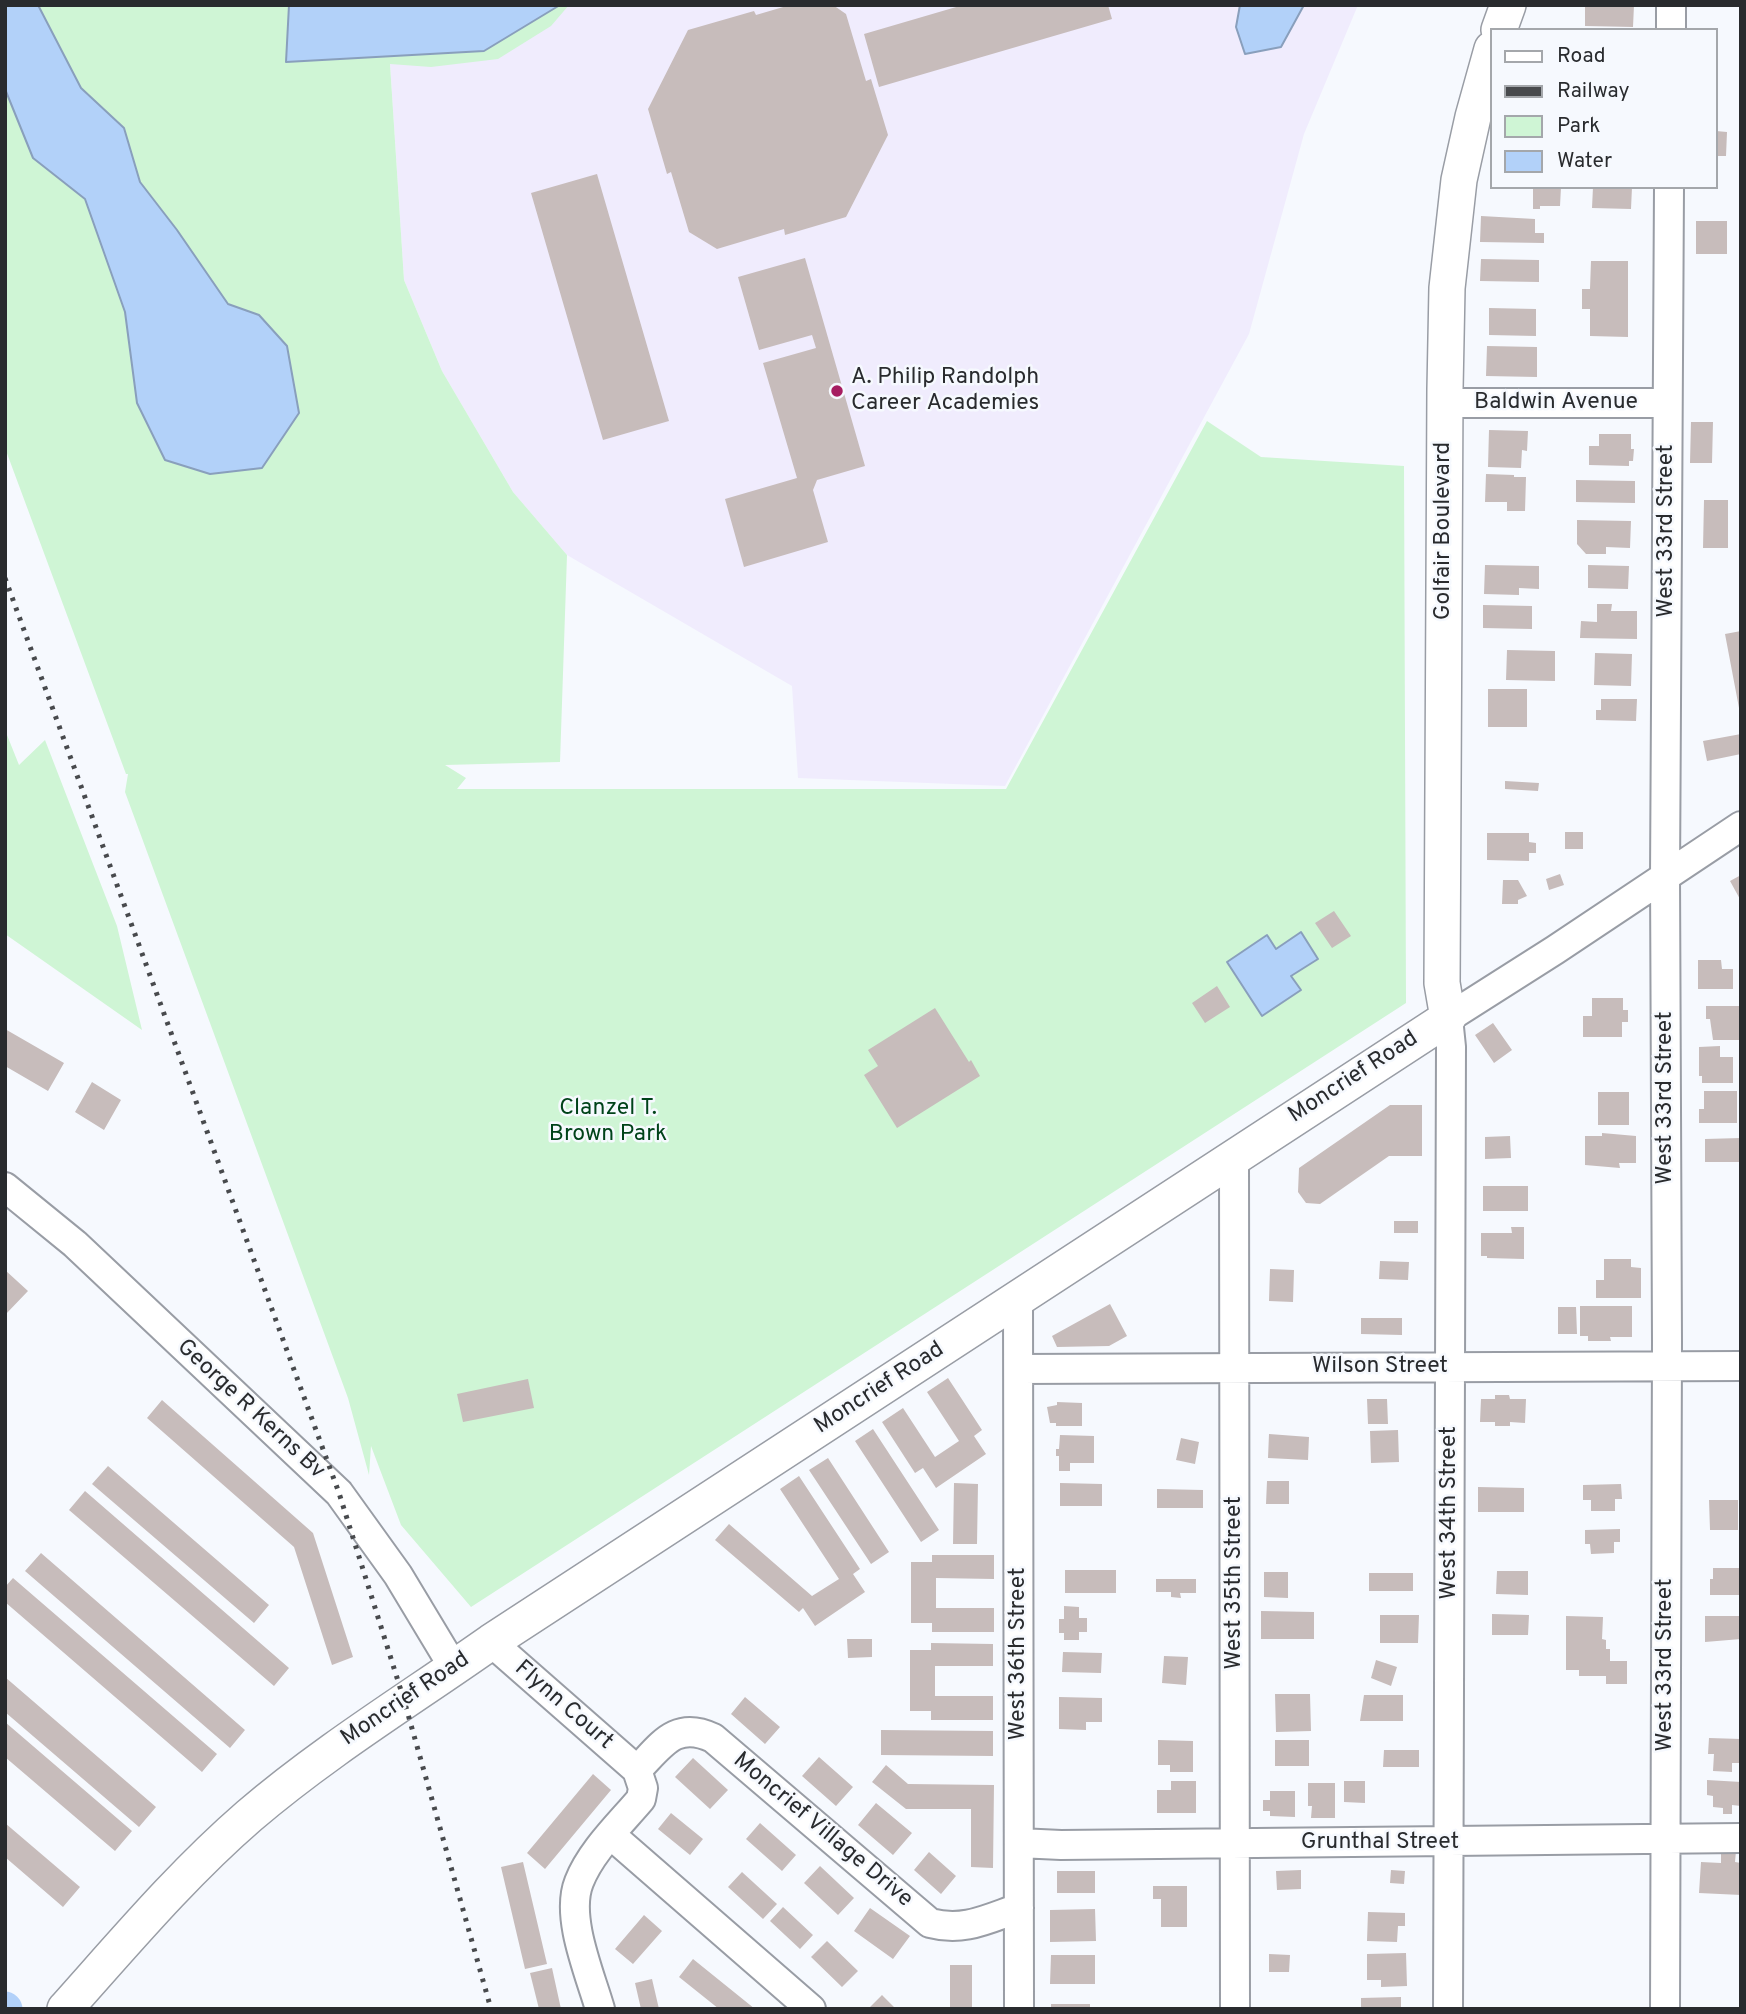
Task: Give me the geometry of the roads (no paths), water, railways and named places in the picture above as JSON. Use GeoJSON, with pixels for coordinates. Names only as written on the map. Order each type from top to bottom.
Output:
{"type":"FeatureCollection","features":[{"type":"Feature","properties":{"kind":"main road"},"geometry":{"type":"LineString","coordinates":[[1500,28],[1508,5]]}},
{"type":"Feature","properties":{"kind":"main road","name":"Golfair Boulevard"},"geometry":{"type":"LineString","coordinates":[[1448,1018],[1442,983],[1447,288],[1459,180],[1490,57]]}},
{"type":"Feature","properties":{"kind":"main road","name":"Moncrief Road"},"geometry":{"type":"LineString","coordinates":[[65,2009],[174,1889],[249,1816],[338,1746],[491,1642],[1448,1018]]}},
{"type":"Feature","properties":{"kind":"street"},"geometry":{"type":"LineString","coordinates":[[1671,5],[1671,28]]}},
{"type":"Feature","properties":{"kind":"street","name":"West 33rd Street"},"geometry":{"type":"LineString","coordinates":[[1665,2009],[1665,876],[1669,189]]}},
{"type":"Feature","properties":{"kind":"street","name":"Baldwin Avenue"},"geometry":{"type":"LineString","coordinates":[[1445,403],[1667,403]]}},
{"type":"Feature","properties":{"kind":"street","name":"Moncrief Road"},"geometry":{"type":"LineString","coordinates":[[1448,1018],[1741,826]]}},
{"type":"Feature","properties":{"kind":"street","name":"West 34th Street"},"geometry":{"type":"LineString","coordinates":[[1448,1018],[1451,1047],[1448,2009]]}},
{"type":"Feature","properties":{"kind":"street","name":"West 35th Street"},"geometry":{"type":"LineString","coordinates":[[1234,1156],[1235,2009]]}},
{"type":"Feature","properties":{"kind":"street","name":"George R Kerns Bv"},"geometry":{"type":"LineString","coordinates":[[5,1187],[75,1244],[339,1493],[398,1575],[454,1668]]}},
{"type":"Feature","properties":{"kind":"street","name":"West 36th Street"},"geometry":{"type":"LineString","coordinates":[[1018,1298],[1019,2009]]}},
{"type":"Feature","properties":{"kind":"street","name":"Wilson Street"},"geometry":{"type":"LineString","coordinates":[[1019,1369],[1741,1366]]}},
{"type":"Feature","properties":{"kind":"street","name":"Flynn Court"},"geometry":{"type":"LineString","coordinates":[[491,1642],[636,1770]]}},
{"type":"Feature","properties":{"kind":"street","name":"Moncrief Village Drive"},"geometry":{"type":"LineString","coordinates":[[636,1770],[672,1736],[681,1731],[702,1733],[727,1751],[930,1923],[948,1928],[965,1927],[1019,1908]]}},
{"type":"Feature","properties":{"kind":"street"},"geometry":{"type":"LineString","coordinates":[[600,2009],[579,1934],[575,1902],[579,1883],[611,1835],[641,1799],[643,1788],[636,1770]]}},
{"type":"Feature","properties":{"kind":"street"},"geometry":{"type":"LineString","coordinates":[[611,1835],[811,2009]]}},
{"type":"Feature","properties":{"kind":"street","name":"Grunthal Street"},"geometry":{"type":"LineString","coordinates":[[1019,1843],[1450,1843],[1741,1838]]}},
{"type":"Feature","properties":{"kind":"water"},"geometry":{"type":"Polygon","coordinates":[[[5,5],[38,5],[81,88],[124,128],[140,182],[228,304],[259,315],[287,346],[299,413],[262,468],[210,474],[165,460],[137,403],[125,312],[85,199],[33,158],[5,89],[5,5]]]}},
{"type":"Feature","properties":{"kind":"water"},"geometry":{"type":"Polygon","coordinates":[[[289,5],[560,5],[484,51],[286,62],[289,5]]]}},
{"type":"Feature","properties":{"kind":"water"},"geometry":{"type":"Polygon","coordinates":[[[1240,5],[1304,5],[1281,47],[1245,54],[1236,27],[1240,5]]]}},
{"type":"Feature","properties":{"kind":"water"},"geometry":{"type":"Polygon","coordinates":[[[1301,932],[1318,959],[1291,976],[1301,990],[1262,1016],[1227,962],[1267,935],[1276,949],[1301,932]]]}},
{"type":"Feature","properties":{"kind":"railway"},"geometry":{"type":"LineString","coordinates":[[5,578],[339,1493],[404,1700],[491,2009]]}},
{"type":"Feature","properties":{"kind":"place","name":"A. Philip Randolph Career Academies"},"geometry":{"type":"Point","coordinates":[837,391]}},
{"type":"Feature","properties":{"kind":"park label","name":"Clanzel T. Brown Park"},"geometry":{"type":"Point","coordinates":[608,1122]}}]}
